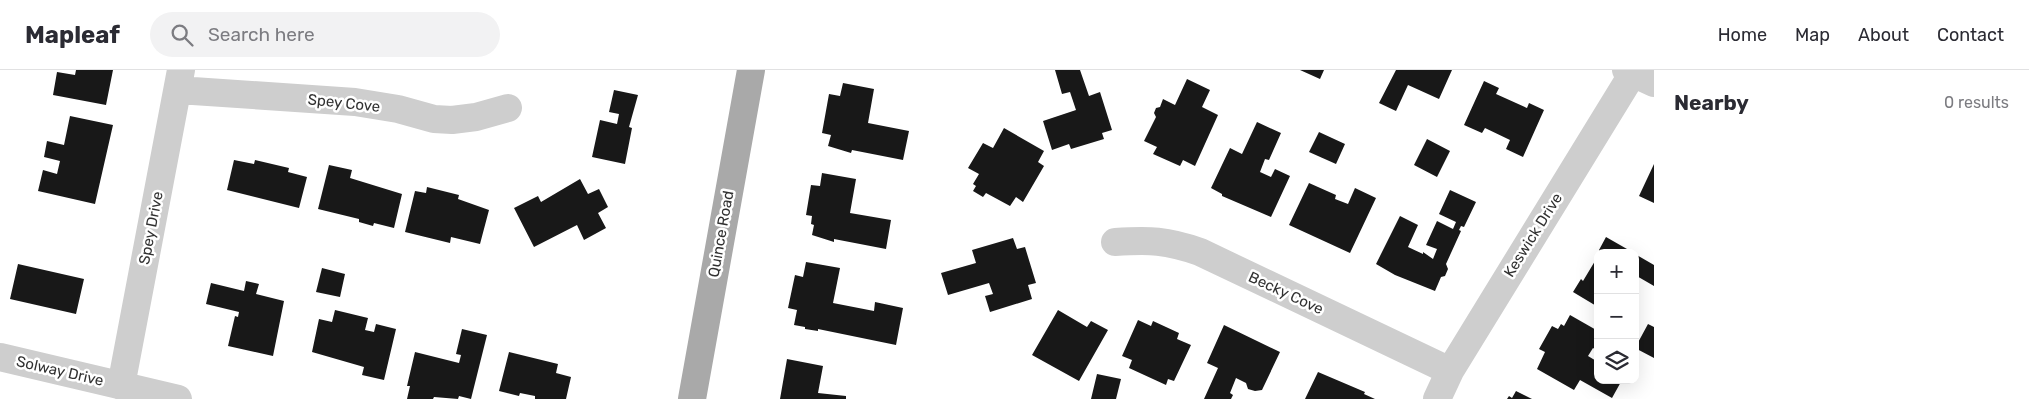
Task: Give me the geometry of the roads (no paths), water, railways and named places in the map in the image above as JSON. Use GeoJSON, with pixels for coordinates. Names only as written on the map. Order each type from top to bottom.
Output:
{"type":"FeatureCollection","features":[{"type":"Feature","properties":{"kind":"main road","name":"Quince Road"},"geometry":{"type":"LineString","coordinates":[[692,399],[751,70]]}},
{"type":"Feature","properties":{"kind":"street","name":"Keswick Drive"},"geometry":{"type":"LineString","coordinates":[[1437,399],[1450,371],[1638,75]]}},
{"type":"Feature","properties":{"kind":"street","name":"Spey Cove"},"geometry":{"type":"LineString","coordinates":[[179,80],[355,102],[398,109],[434,119],[452,120],[476,117],[508,108]]}},
{"type":"Feature","properties":{"kind":"street","name":"Spey Drive"},"geometry":{"type":"LineString","coordinates":[[121,386],[179,80]]}},
{"type":"Feature","properties":{"kind":"street","name":"Becky Cove"},"geometry":{"type":"LineString","coordinates":[[1115,242],[1154,240],[1193,250],[1450,371]]}},
{"type":"Feature","properties":{"kind":"street","name":"Solway Drive"},"geometry":{"type":"LineString","coordinates":[[0,357],[178,399]]}}]}
